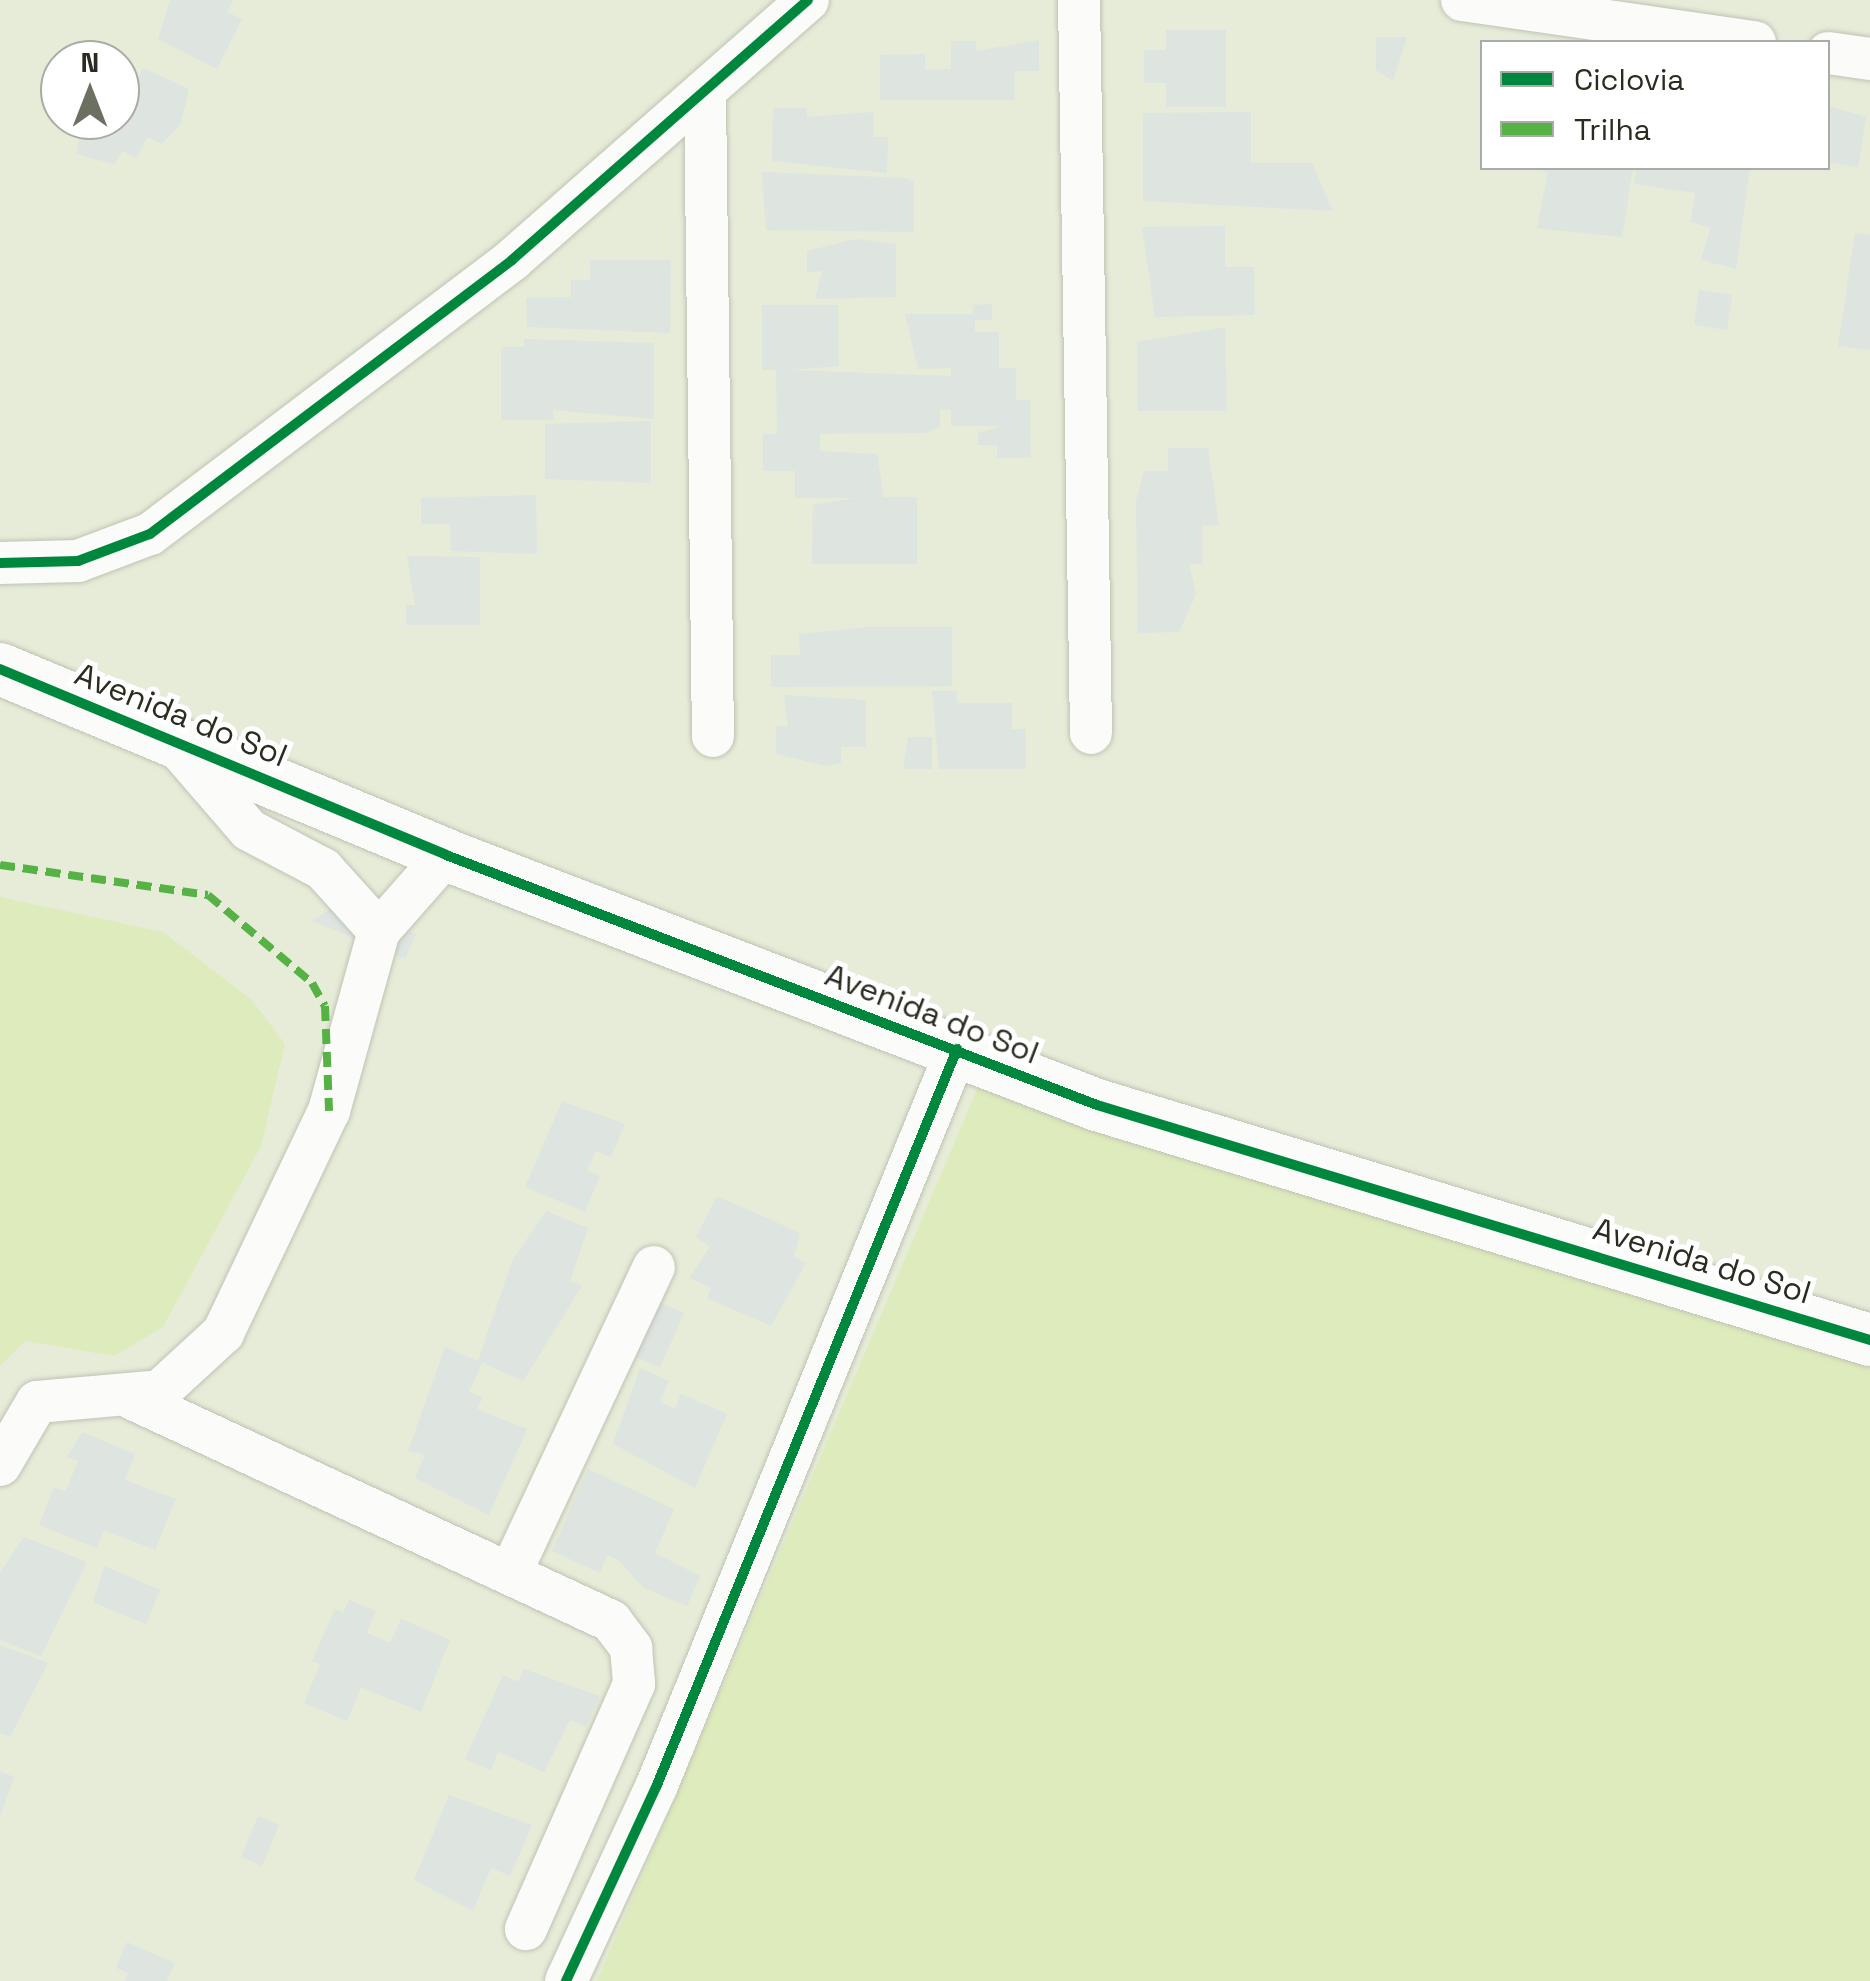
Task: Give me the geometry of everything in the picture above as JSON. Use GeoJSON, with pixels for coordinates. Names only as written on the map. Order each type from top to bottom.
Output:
{"type":"FeatureCollection","features":[{"type":"Feature","properties":{"kind":"street"},"geometry":{"type":"LineString","coordinates":[[0,563],[78,561],[150,534],[512,260],[706,94],[808,0]]}},
{"type":"Feature","properties":{"kind":"street"},"geometry":{"type":"LineString","coordinates":[[1079,0],[1090,732]]}},
{"type":"Feature","properties":{"kind":"street"},"geometry":{"type":"LineString","coordinates":[[1462,0],[1741,40]]}},
{"type":"Feature","properties":{"kind":"street"},"geometry":{"type":"LineString","coordinates":[[1830,53],[1870,59]]}},
{"type":"Feature","properties":{"kind":"street"},"geometry":{"type":"LineString","coordinates":[[706,94],[713,736]]}},
{"type":"Feature","properties":{"kind":"street","name":"Avenida do Sol"},"geometry":{"type":"LineString","coordinates":[[0,669],[164,732],[446,856],[1096,1105],[1870,1340]]}},
{"type":"Feature","properties":{"kind":"street"},"geometry":{"type":"LineString","coordinates":[[164,732],[248,830],[323,869],[379,931]]}},
{"type":"Feature","properties":{"kind":"street"},"geometry":{"type":"LineString","coordinates":[[132,1399],[198,1363],[246,1288],[329,1110],[379,931],[446,856]]}},
{"type":"Feature","properties":{"kind":"street"},"geometry":{"type":"LineString","coordinates":[[566,1981],[656,1785],[956,1049]]}},
{"type":"Feature","properties":{"kind":"street"},"geometry":{"type":"LineString","coordinates":[[510,1574],[654,1267]]}},
{"type":"Feature","properties":{"kind":"street"},"geometry":{"type":"LineString","coordinates":[[0,1465],[37,1402],[132,1399],[611,1621],[631,1648],[634,1684],[526,1929]]}},
{"type":"Feature","properties":{"kind":"green space"},"geometry":{"type":"Polygon","coordinates":[[[0,897],[163,932],[252,1000],[285,1044],[261,1146],[163,1327],[114,1356],[25,1341],[0,1366],[0,897]]]}},
{"type":"Feature","properties":{"kind":"green space"},"geometry":{"type":"Polygon","coordinates":[[[993,1052],[1870,1358],[1870,1981],[597,1981],[993,1052]]]}},
{"type":"Feature","properties":{"kind":"building"},"geometry":{"type":"Polygon","coordinates":[[[170,0],[233,0],[227,12],[242,19],[217,69],[158,39],[170,0]]]}},
{"type":"Feature","properties":{"kind":"building"},"geometry":{"type":"Polygon","coordinates":[[[1166,30],[1226,30],[1226,107],[1166,107],[1166,83],[1144,83],[1144,50],[1166,50],[1166,30]]]}},
{"type":"Feature","properties":{"kind":"building"},"geometry":{"type":"Polygon","coordinates":[[[1376,37],[1407,37],[1393,81],[1376,70],[1376,37]]]}},
{"type":"Feature","properties":{"kind":"building"},"geometry":{"type":"Polygon","coordinates":[[[1039,40],[1039,71],[1014,71],[1015,100],[880,100],[880,55],[925,54],[925,70],[951,69],[951,41],[976,41],[976,51],[1039,40]]]}},
{"type":"Feature","properties":{"kind":"building"},"geometry":{"type":"Polygon","coordinates":[[[143,68],[189,89],[181,123],[162,144],[147,137],[137,158],[122,151],[114,164],[76,154],[79,140],[140,140],[143,68]]]}},
{"type":"Feature","properties":{"kind":"building"},"geometry":{"type":"Polygon","coordinates":[[[1830,107],[1866,117],[1858,167],[1830,162],[1830,107]]]}},
{"type":"Feature","properties":{"kind":"building"},"geometry":{"type":"Polygon","coordinates":[[[773,108],[807,108],[807,117],[874,112],[873,137],[888,137],[887,173],[772,161],[773,108]]]}},
{"type":"Feature","properties":{"kind":"building"},"geometry":{"type":"Polygon","coordinates":[[[1251,112],[1251,163],[1312,163],[1333,211],[1143,201],[1143,113],[1251,112]]]}},
{"type":"Feature","properties":{"kind":"building"},"geometry":{"type":"Polygon","coordinates":[[[1539,170],[1633,170],[1622,237],[1537,228],[1548,172],[1539,170]]]}},
{"type":"Feature","properties":{"kind":"building"},"geometry":{"type":"Polygon","coordinates":[[[1636,170],[1750,170],[1736,269],[1701,260],[1710,228],[1691,222],[1695,193],[1634,184],[1636,170]]]}},
{"type":"Feature","properties":{"kind":"building"},"geometry":{"type":"Polygon","coordinates":[[[762,172],[905,178],[914,182],[914,232],[766,230],[762,172]]]}},
{"type":"Feature","properties":{"kind":"building"},"geometry":{"type":"Polygon","coordinates":[[[1225,226],[1225,267],[1254,267],[1255,315],[1155,317],[1142,227],[1225,226]]]}},
{"type":"Feature","properties":{"kind":"building"},"geometry":{"type":"Polygon","coordinates":[[[1855,233],[1870,235],[1870,350],[1838,346],[1855,233]]]}},
{"type":"Feature","properties":{"kind":"building"},"geometry":{"type":"Polygon","coordinates":[[[856,239],[896,244],[896,297],[815,299],[822,271],[807,272],[807,251],[856,239]]]}},
{"type":"Feature","properties":{"kind":"building"},"geometry":{"type":"Polygon","coordinates":[[[590,260],[671,260],[670,333],[527,327],[526,298],[571,297],[571,280],[590,280],[590,260]]]}},
{"type":"Feature","properties":{"kind":"building"},"geometry":{"type":"Polygon","coordinates":[[[1699,290],[1732,295],[1727,330],[1694,325],[1699,290]]]}},
{"type":"Feature","properties":{"kind":"building"},"geometry":{"type":"Polygon","coordinates":[[[992,304],[992,320],[975,320],[975,332],[999,332],[999,368],[1016,368],[1016,400],[1030,400],[1031,458],[997,458],[997,445],[978,445],[978,433],[1002,426],[951,426],[951,410],[940,410],[940,426],[926,433],[820,434],[820,451],[877,454],[884,497],[917,497],[917,564],[812,564],[813,505],[855,498],[795,498],[795,471],[763,471],[763,434],[777,434],[776,370],[762,370],[762,305],[838,305],[839,366],[789,370],[951,376],[951,368],[918,369],[905,314],[973,314],[973,305],[992,304]]]}},
{"type":"Feature","properties":{"kind":"building"},"geometry":{"type":"Polygon","coordinates":[[[1225,327],[1227,411],[1138,411],[1137,342],[1225,327]]]}},
{"type":"Feature","properties":{"kind":"building"},"geometry":{"type":"Polygon","coordinates":[[[524,339],[654,343],[654,419],[553,410],[553,420],[501,420],[501,347],[524,347],[524,339]]]}},
{"type":"Feature","properties":{"kind":"building"},"geometry":{"type":"Polygon","coordinates":[[[651,421],[651,483],[545,479],[545,424],[651,421]]]}},
{"type":"Feature","properties":{"kind":"building"},"geometry":{"type":"Polygon","coordinates":[[[1168,448],[1208,448],[1219,525],[1202,526],[1203,564],[1189,564],[1196,594],[1179,632],[1138,633],[1136,501],[1144,471],[1168,471],[1168,448]]]}},
{"type":"Feature","properties":{"kind":"building"},"geometry":{"type":"Polygon","coordinates":[[[536,495],[537,554],[451,551],[450,524],[421,524],[421,498],[536,495]]]}},
{"type":"Feature","properties":{"kind":"building"},"geometry":{"type":"Polygon","coordinates":[[[407,556],[480,557],[480,625],[406,625],[406,605],[415,605],[407,556]]]}},
{"type":"Feature","properties":{"kind":"building"},"geometry":{"type":"Polygon","coordinates":[[[867,627],[952,627],[952,686],[771,687],[771,655],[800,655],[799,634],[867,627]]]}},
{"type":"Feature","properties":{"kind":"building"},"geometry":{"type":"Polygon","coordinates":[[[932,691],[957,691],[957,703],[1012,703],[1012,729],[1026,729],[1026,769],[939,769],[932,691]]]}},
{"type":"Feature","properties":{"kind":"building"},"geometry":{"type":"Polygon","coordinates":[[[784,695],[866,700],[866,747],[841,747],[841,763],[826,766],[776,754],[776,726],[788,726],[784,695]]]}},
{"type":"Feature","properties":{"kind":"building"},"geometry":{"type":"Polygon","coordinates":[[[908,737],[932,737],[932,769],[903,769],[908,737]]]}},
{"type":"Feature","properties":{"kind":"building"},"geometry":{"type":"Polygon","coordinates":[[[337,905],[416,934],[405,959],[312,921],[337,905]]]}},
{"type":"Feature","properties":{"kind":"building"},"geometry":{"type":"Polygon","coordinates":[[[562,1101],[625,1124],[611,1157],[596,1151],[587,1170],[600,1176],[585,1212],[525,1187],[562,1101]]]}},
{"type":"Feature","properties":{"kind":"building"},"geometry":{"type":"Polygon","coordinates":[[[717,1196],[800,1233],[794,1257],[806,1263],[771,1326],[707,1298],[711,1288],[689,1278],[710,1247],[696,1237],[717,1196]]]}},
{"type":"Feature","properties":{"kind":"building"},"geometry":{"type":"Polygon","coordinates":[[[546,1211],[588,1228],[570,1281],[582,1286],[523,1381],[482,1363],[469,1392],[483,1397],[477,1409],[527,1429],[489,1515],[415,1478],[425,1455],[408,1451],[445,1347],[478,1361],[512,1261],[546,1211]]]}},
{"type":"Feature","properties":{"kind":"building"},"geometry":{"type":"Polygon","coordinates":[[[649,1298],[684,1313],[660,1367],[626,1353],[649,1298]]]}},
{"type":"Feature","properties":{"kind":"building"},"geometry":{"type":"Polygon","coordinates":[[[640,1368],[669,1381],[660,1402],[675,1409],[681,1394],[727,1414],[695,1488],[613,1444],[640,1368]]]}},
{"type":"Feature","properties":{"kind":"building"},"geometry":{"type":"Polygon","coordinates":[[[82,1432],[135,1454],[125,1480],[176,1499],[155,1550],[104,1530],[97,1548],[39,1525],[54,1488],[66,1491],[78,1461],[67,1457],[82,1432]]]}},
{"type":"Feature","properties":{"kind":"building"},"geometry":{"type":"Polygon","coordinates":[[[588,1469],[674,1509],[655,1553],[700,1576],[687,1606],[644,1588],[617,1559],[607,1555],[600,1573],[552,1551],[588,1469]]]}},
{"type":"Feature","properties":{"kind":"building"},"geometry":{"type":"Polygon","coordinates":[[[24,1537],[87,1562],[41,1656],[0,1640],[0,1572],[24,1537]]]}},
{"type":"Feature","properties":{"kind":"building"},"geometry":{"type":"Polygon","coordinates":[[[104,1566],[160,1590],[146,1624],[93,1602],[104,1566]]]}},
{"type":"Feature","properties":{"kind":"building"},"geometry":{"type":"Polygon","coordinates":[[[349,1600],[376,1611],[367,1633],[390,1643],[401,1619],[450,1640],[421,1712],[361,1687],[347,1721],[304,1703],[320,1664],[312,1661],[335,1609],[343,1613],[349,1600]]]}},
{"type":"Feature","properties":{"kind":"building"},"geometry":{"type":"Polygon","coordinates":[[[0,1645],[48,1663],[10,1737],[0,1733],[0,1645]]]}},
{"type":"Feature","properties":{"kind":"building"},"geometry":{"type":"Polygon","coordinates":[[[524,1669],[599,1696],[586,1727],[570,1720],[544,1772],[498,1752],[491,1770],[465,1759],[503,1675],[518,1682],[524,1669]]]}},
{"type":"Feature","properties":{"kind":"building"},"geometry":{"type":"Polygon","coordinates":[[[0,1771],[14,1777],[0,1817],[0,1771]]]}},
{"type":"Feature","properties":{"kind":"building"},"geometry":{"type":"Polygon","coordinates":[[[449,1795],[532,1825],[510,1876],[491,1868],[473,1911],[414,1880],[449,1795]]]}},
{"type":"Feature","properties":{"kind":"building"},"geometry":{"type":"Polygon","coordinates":[[[258,1816],[279,1825],[262,1866],[241,1857],[258,1816]]]}},
{"type":"Feature","properties":{"kind":"building"},"geometry":{"type":"Polygon","coordinates":[[[127,1942],[175,1963],[167,1981],[124,1981],[128,1973],[116,1968],[127,1942]]]}},
{"type":"Feature","properties":{"kind":"marked path"},"geometry":{"type":"LineString","coordinates":[[0,865],[208,895],[312,983],[325,1006],[329,1111]]}},
{"type":"Feature","properties":{"kind":"cycle path"},"geometry":{"type":"LineString","coordinates":[[0,563],[78,561],[150,534],[512,260],[808,0]]}},
{"type":"Feature","properties":{"kind":"cycle path"},"geometry":{"type":"LineString","coordinates":[[0,669],[446,855],[1097,1105],[1870,1340]]}},
{"type":"Feature","properties":{"kind":"cycle path"},"geometry":{"type":"LineString","coordinates":[[566,1981],[657,1785],[957,1049]]}}]}
